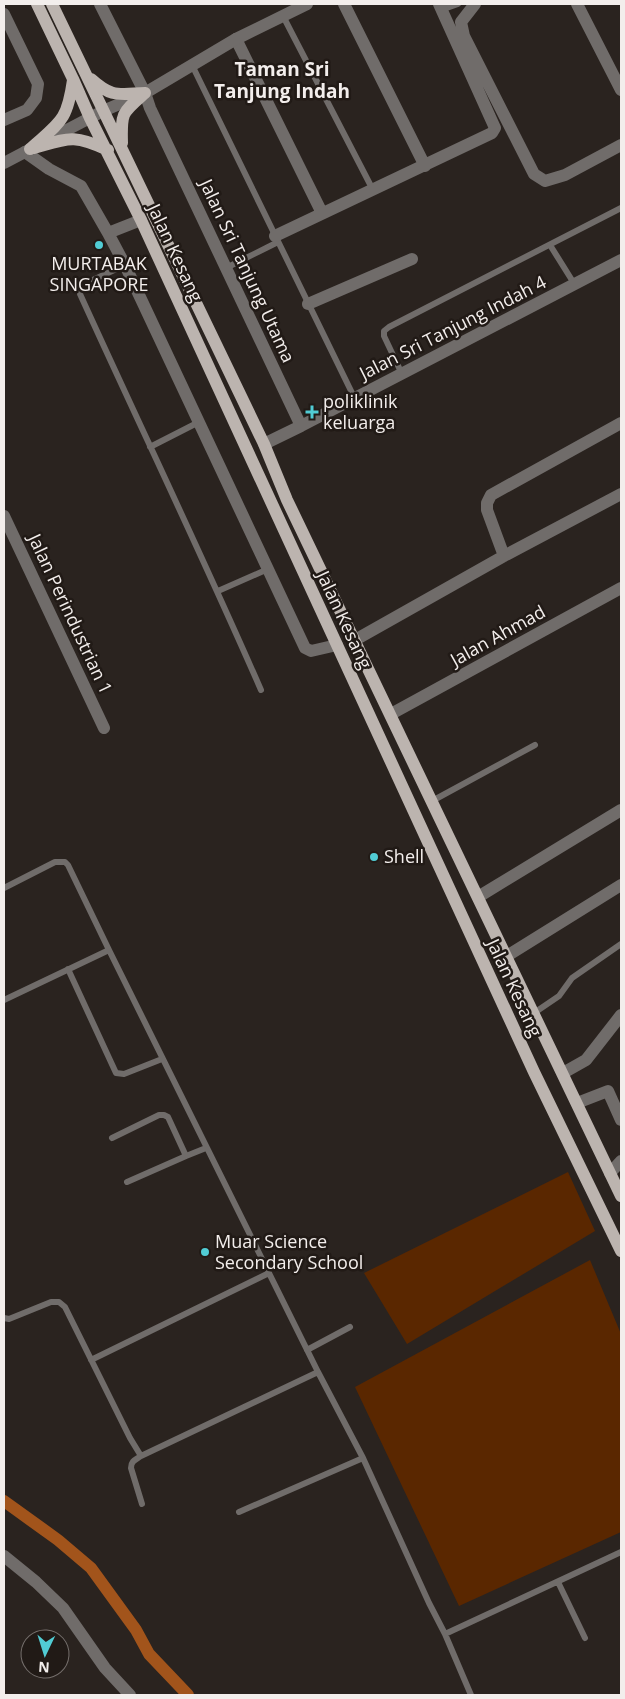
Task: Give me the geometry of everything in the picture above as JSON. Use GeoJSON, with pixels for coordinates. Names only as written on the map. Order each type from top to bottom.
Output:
{"type":"FeatureCollection","features":[{"type":"Feature","properties":{"kind":"main road","name":"Jalan Kesang"},"geometry":{"type":"LineString","coordinates":[[37,4],[90,118],[108,150],[135,223],[329,647],[621,1252]]}},
{"type":"Feature","properties":{"kind":"main road","name":"Jalan Kesang"},"geometry":{"type":"LineString","coordinates":[[52,4],[88,76],[103,111],[122,146],[264,444],[288,500],[620,1191]]}},
{"type":"Feature","properties":{"kind":"main road"},"geometry":{"type":"LineString","coordinates":[[88,76],[101,88],[111,93],[145,93]]}},
{"type":"Feature","properties":{"kind":"main road"},"geometry":{"type":"LineString","coordinates":[[28,150],[61,122],[69,106],[73,79]]}},
{"type":"Feature","properties":{"kind":"main road"},"geometry":{"type":"LineString","coordinates":[[122,146],[122,115],[125,110],[145,93]]}},
{"type":"Feature","properties":{"kind":"main road"},"geometry":{"type":"LineString","coordinates":[[28,150],[68,138],[84,140],[108,150]]}},
{"type":"Feature","properties":{"kind":"street","name":"Jalan Sri Tanjung Utama"},"geometry":{"type":"LineString","coordinates":[[100,4],[145,93],[150,108],[301,426]]}},
{"type":"Feature","properties":{"kind":"street"},"geometry":{"type":"LineString","coordinates":[[4,163],[103,111],[145,93],[236,40],[307,4]]}},
{"type":"Feature","properties":{"kind":"street"},"geometry":{"type":"LineString","coordinates":[[344,4],[425,166]]}},
{"type":"Feature","properties":{"kind":"street"},"geometry":{"type":"LineString","coordinates":[[475,4],[461,22],[464,36],[534,174],[545,180],[565,175],[621,144]]}},
{"type":"Feature","properties":{"kind":"street"},"geometry":{"type":"LineString","coordinates":[[577,4],[621,90]]}},
{"type":"Feature","properties":{"kind":"street"},"geometry":{"type":"LineString","coordinates":[[276,239],[322,213],[492,133],[495,128],[440,7]]}},
{"type":"Feature","properties":{"kind":"street"},"geometry":{"type":"LineString","coordinates":[[4,14],[38,84],[36,98],[27,110],[4,120]]}},
{"type":"Feature","properties":{"kind":"street"},"geometry":{"type":"LineString","coordinates":[[236,40],[322,213]]}},
{"type":"Feature","properties":{"kind":"street"},"geometry":{"type":"LineString","coordinates":[[28,150],[49,169],[81,186],[111,232],[305,648],[311,651],[329,647]]}},
{"type":"Feature","properties":{"kind":"street"},"geometry":{"type":"LineString","coordinates":[[111,232],[135,223]]}},
{"type":"Feature","properties":{"kind":"street"},"geometry":{"type":"LineString","coordinates":[[308,304],[412,259]]}},
{"type":"Feature","properties":{"kind":"street","name":"Jalan Sri Tanjung Indah 4"},"geometry":{"type":"LineString","coordinates":[[301,426],[621,260]]}},
{"type":"Feature","properties":{"kind":"street"},"geometry":{"type":"LineString","coordinates":[[504,556],[487,510],[487,503],[491,495],[621,423]]}},
{"type":"Feature","properties":{"kind":"street"},"geometry":{"type":"LineString","coordinates":[[264,444],[301,426]]}},
{"type":"Feature","properties":{"kind":"street"},"geometry":{"type":"LineString","coordinates":[[355,640],[504,556],[621,494]]}},
{"type":"Feature","properties":{"kind":"street","name":"Jalan Perindustrian 1"},"geometry":{"type":"LineString","coordinates":[[4,516],[104,728]]}},
{"type":"Feature","properties":{"kind":"street","name":"Jalan Ahmad"},"geometry":{"type":"LineString","coordinates":[[391,714],[621,588]]}},
{"type":"Feature","properties":{"kind":"street"},"geometry":{"type":"LineString","coordinates":[[478,897],[621,810]]}},
{"type":"Feature","properties":{"kind":"street"},"geometry":{"type":"LineString","coordinates":[[507,956],[621,885]]}},
{"type":"Feature","properties":{"kind":"street"},"geometry":{"type":"LineString","coordinates":[[563,1073],[586,1060],[621,1015]]}},
{"type":"Feature","properties":{"kind":"street"},"geometry":{"type":"LineString","coordinates":[[577,1103],[608,1091],[621,1120]]}},
{"type":"Feature","properties":{"kind":"street"},"geometry":{"type":"LineString","coordinates":[[610,1173],[621,1161]]}},
{"type":"Feature","properties":{"kind":"street"},"geometry":{"type":"LineString","coordinates":[[4,1556],[36,1582],[62,1608],[106,1668],[130,1695]]}},
{"type":"Feature","properties":{"kind":"lane"},"geometry":{"type":"LineString","coordinates":[[440,7],[458,4]]}},
{"type":"Feature","properties":{"kind":"lane"},"geometry":{"type":"LineString","coordinates":[[283,16],[373,190]]}},
{"type":"Feature","properties":{"kind":"lane"},"geometry":{"type":"LineString","coordinates":[[192,65],[355,398]]}},
{"type":"Feature","properties":{"kind":"lane"},"geometry":{"type":"LineString","coordinates":[[402,374],[384,336],[384,331],[389,326],[621,208]]}},
{"type":"Feature","properties":{"kind":"lane"},"geometry":{"type":"LineString","coordinates":[[226,268],[276,239]]}},
{"type":"Feature","properties":{"kind":"lane"},"geometry":{"type":"LineString","coordinates":[[550,245],[574,284]]}},
{"type":"Feature","properties":{"kind":"lane"},"geometry":{"type":"LineString","coordinates":[[125,265],[82,285],[80,294],[218,591],[261,690]]}},
{"type":"Feature","properties":{"kind":"lane"},"geometry":{"type":"LineString","coordinates":[[150,447],[199,422]]}},
{"type":"Feature","properties":{"kind":"lane"},"geometry":{"type":"LineString","coordinates":[[218,591],[268,569]]}},
{"type":"Feature","properties":{"kind":"lane"},"geometry":{"type":"LineString","coordinates":[[432,800],[535,745]]}},
{"type":"Feature","properties":{"kind":"lane"},"geometry":{"type":"LineString","coordinates":[[4,888],[56,862],[65,862],[68,865],[206,1148],[363,1458],[445,1634],[471,1695]]}},
{"type":"Feature","properties":{"kind":"lane"},"geometry":{"type":"LineString","coordinates":[[534,1013],[559,996],[572,978],[621,944]]}},
{"type":"Feature","properties":{"kind":"lane"},"geometry":{"type":"LineString","coordinates":[[4,1000],[109,950]]}},
{"type":"Feature","properties":{"kind":"lane"},"geometry":{"type":"LineString","coordinates":[[68,969],[116,1073],[124,1074],[162,1059]]}},
{"type":"Feature","properties":{"kind":"lane"},"geometry":{"type":"LineString","coordinates":[[112,1138],[159,1115],[164,1115],[168,1118],[186,1156]]}},
{"type":"Feature","properties":{"kind":"lane"},"geometry":{"type":"LineString","coordinates":[[127,1182],[206,1148]]}},
{"type":"Feature","properties":{"kind":"lane"},"geometry":{"type":"LineString","coordinates":[[91,1360],[269,1272]]}},
{"type":"Feature","properties":{"kind":"lane"},"geometry":{"type":"LineString","coordinates":[[4,1318],[9,1319],[51,1302],[59,1302],[66,1307],[130,1438],[141,1456]]}},
{"type":"Feature","properties":{"kind":"lane"},"geometry":{"type":"LineString","coordinates":[[307,1350],[350,1327]]}},
{"type":"Feature","properties":{"kind":"lane"},"geometry":{"type":"LineString","coordinates":[[142,1504],[131,1468],[134,1460],[318,1372]]}},
{"type":"Feature","properties":{"kind":"lane"},"geometry":{"type":"LineString","coordinates":[[239,1512],[363,1458]]}},
{"type":"Feature","properties":{"kind":"lane"},"geometry":{"type":"LineString","coordinates":[[445,1634],[621,1552]]}},
{"type":"Feature","properties":{"kind":"lane"},"geometry":{"type":"LineString","coordinates":[[558,1582],[585,1638]]}},
{"type":"Feature","properties":{"kind":"shaded area"},"geometry":{"type":"Polygon","coordinates":[[[568,1172],[595,1231],[407,1344],[364,1273],[568,1172]]]}},
{"type":"Feature","properties":{"kind":"shaded area"},"geometry":{"type":"Polygon","coordinates":[[[590,1260],[621,1334],[621,1532],[459,1606],[355,1387],[590,1260]]]}},
{"type":"Feature","properties":{"kind":"waterway"},"geometry":{"type":"LineString","coordinates":[[4,1501],[58,1540],[91,1568],[136,1630],[149,1654],[188,1695]]}},
{"type":"Feature","properties":{"kind":"place","name":"MURTABAK SINGAPORE"},"geometry":{"type":"Point","coordinates":[99,245]}},
{"type":"Feature","properties":{"kind":"place","name":"poliklinik keluarga"},"geometry":{"type":"Point","coordinates":[312,412]}},
{"type":"Feature","properties":{"kind":"place","name":"Shell"},"geometry":{"type":"Point","coordinates":[374,857]}},
{"type":"Feature","properties":{"kind":"place","name":"Muar Science Secondary School"},"geometry":{"type":"Point","coordinates":[205,1252]}},
{"type":"Feature","properties":{"kind":"district","name":"Taman Sri Tanjung Indah"},"geometry":{"type":"Point","coordinates":[282,80]}}]}
